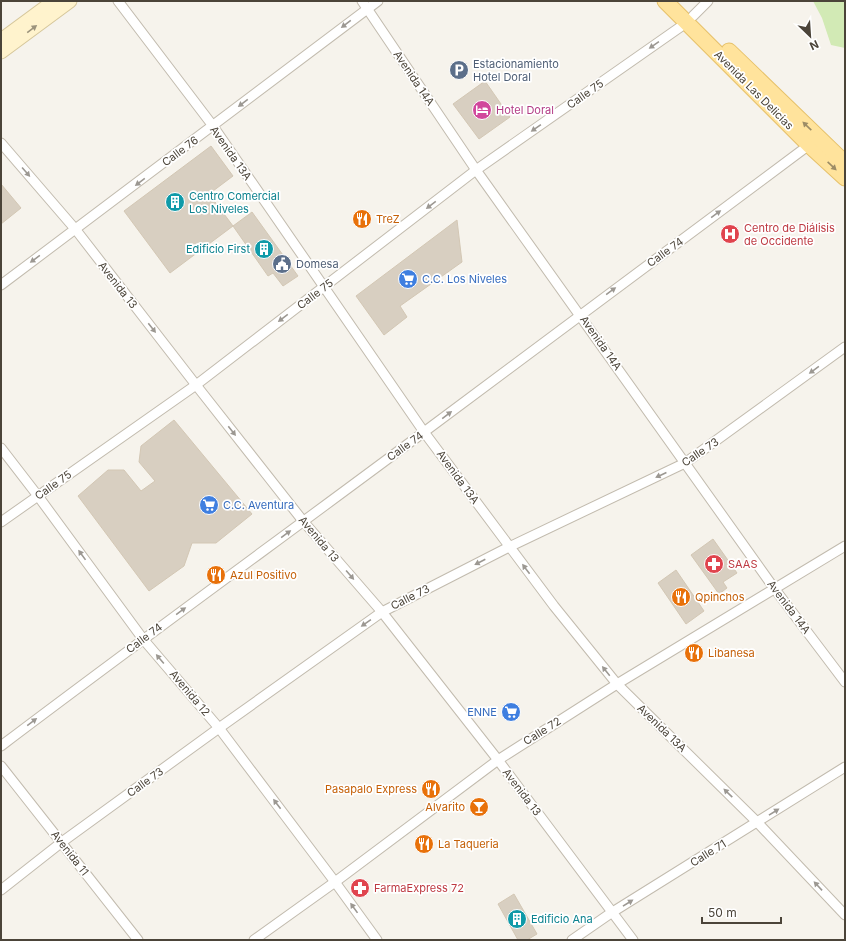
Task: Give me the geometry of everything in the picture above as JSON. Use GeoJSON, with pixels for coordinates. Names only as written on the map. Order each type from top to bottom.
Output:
{"type":"FeatureCollection","features":[{"type":"Feature","properties":{"kind":"main road"},"geometry":{"type":"LineString","coordinates":[[1,40],[54,1]]}},
{"type":"Feature","properties":{"kind":"main road"},"geometry":{"type":"LineString","coordinates":[[1,52],[70,1]]}},
{"type":"Feature","properties":{"kind":"main road","name":"Avenida Las Delicias"},"geometry":{"type":"LineString","coordinates":[[665,1],[689,19],[809,145],[845,178]]}},
{"type":"Feature","properties":{"kind":"main road"},"geometry":{"type":"LineString","coordinates":[[678,1],[689,19],[845,163]]}},
{"type":"Feature","properties":{"kind":"street","name":"Avenida 13A"},"geometry":{"type":"LineString","coordinates":[[118,1],[213,126],[424,432],[554,606],[617,684],[757,822],[845,915]]}},
{"type":"Feature","properties":{"kind":"street","name":"Calle 76"},"geometry":{"type":"LineString","coordinates":[[1,285],[213,126],[365,5],[378,1]]}},
{"type":"Feature","properties":{"kind":"street","name":"Calle 75"},"geometry":{"type":"LineString","coordinates":[[1,522],[196,385],[476,170],[689,19],[708,1]]}},
{"type":"Feature","properties":{"kind":"street","name":"Avenida 14A"},"geometry":{"type":"LineString","coordinates":[[365,5],[476,170],[774,588],[845,682]]}},
{"type":"Feature","properties":{"kind":"street","name":"Avenida 13"},"geometry":{"type":"LineString","coordinates":[[1,143],[76,230],[303,521],[382,612],[498,760],[632,940]]}},
{"type":"Feature","properties":{"kind":"street","name":"Calle 74"},"geometry":{"type":"LineString","coordinates":[[1,746],[143,638],[424,432],[580,314],[809,145]]}},
{"type":"Feature","properties":{"kind":"street","name":"Calle 73"},"geometry":{"type":"LineString","coordinates":[[1,890],[62,842],[382,612],[509,547],[685,463],[845,347]]}},
{"type":"Feature","properties":{"kind":"street","name":"Avenida 12"},"geometry":{"type":"LineString","coordinates":[[1,448],[143,638],[219,728],[377,940]]}},
{"type":"Feature","properties":{"kind":"street","name":"Calle 72"},"geometry":{"type":"LineString","coordinates":[[254,940],[335,882],[498,760],[617,684],[845,546]]}},
{"type":"Feature","properties":{"kind":"street","name":"Avenida 11"},"geometry":{"type":"LineString","coordinates":[[1,766],[138,940]]}},
{"type":"Feature","properties":{"kind":"street","name":"Calle 71"},"geometry":{"type":"LineString","coordinates":[[572,940],[611,913],[845,767]]}},
{"type":"Feature","properties":{"kind":"green space"},"geometry":{"type":"Polygon","coordinates":[[[813,1],[845,1],[845,48],[831,45],[822,18],[813,1]]]}},
{"type":"Feature","properties":{"kind":"building","name":"Hotel Doral"},"geometry":{"type":"Polygon","coordinates":[[[485,81],[510,117],[479,139],[453,104],[485,81]]]}},
{"type":"Feature","properties":{"kind":"building","name":"Centro Comercial Los Niveles"},"geometry":{"type":"Polygon","coordinates":[[[211,146],[233,176],[209,194],[233,226],[170,273],[124,211],[211,146]]]}},
{"type":"Feature","properties":{"kind":"building"},"geometry":{"type":"Polygon","coordinates":[[[1,184],[21,208],[1,224],[1,184]]]}},
{"type":"Feature","properties":{"kind":"building","name":"Edificio First"},"geometry":{"type":"Polygon","coordinates":[[[252,212],[298,276],[283,286],[273,273],[268,276],[233,226],[252,212]]]}},
{"type":"Feature","properties":{"kind":"building","name":"C.C. Los Niveles"},"geometry":{"type":"Polygon","coordinates":[[[457,220],[462,262],[400,306],[407,317],[384,335],[356,296],[457,220]]]}},
{"type":"Feature","properties":{"kind":"building","name":"C.C. Aventura"},"geometry":{"type":"Polygon","coordinates":[[[174,420],[252,514],[216,543],[192,543],[184,566],[149,591],[78,496],[108,470],[124,470],[141,491],[155,481],[139,462],[141,446],[174,420]]]}},
{"type":"Feature","properties":{"kind":"building","name":"SAAS"},"geometry":{"type":"Polygon","coordinates":[[[713,539],[737,573],[723,582],[727,588],[719,594],[691,555],[713,539]]]}},
{"type":"Feature","properties":{"kind":"building","name":"Qpinchos"},"geometry":{"type":"Polygon","coordinates":[[[676,570],[704,611],[686,624],[658,583],[676,570]]]}},
{"type":"Feature","properties":{"kind":"building","name":"Edificio Ana"},"geometry":{"type":"Polygon","coordinates":[[[514,894],[537,934],[527,940],[518,940],[498,904],[514,894]]]}},
{"type":"Feature","properties":{"kind":"place","name":"Estacionamiento Hotel Doral"},"geometry":{"type":"Point","coordinates":[459,70]}},
{"type":"Feature","properties":{"kind":"place","name":"Hotel Doral"},"geometry":{"type":"Point","coordinates":[482,110]}},
{"type":"Feature","properties":{"kind":"place","name":"Centro Comercial Los Niveles"},"geometry":{"type":"Point","coordinates":[175,202]}},
{"type":"Feature","properties":{"kind":"place","name":"TreZ"},"geometry":{"type":"Point","coordinates":[362,219]}},
{"type":"Feature","properties":{"kind":"place","name":"Centro de Diálisis de Occidente"},"geometry":{"type":"Point","coordinates":[730,234]}},
{"type":"Feature","properties":{"kind":"place","name":"Edificio First"},"geometry":{"type":"Point","coordinates":[264,249]}},
{"type":"Feature","properties":{"kind":"place","name":"Domesa"},"geometry":{"type":"Point","coordinates":[282,264]}},
{"type":"Feature","properties":{"kind":"place","name":"C.C. Los Niveles"},"geometry":{"type":"Point","coordinates":[408,279]}},
{"type":"Feature","properties":{"kind":"place","name":"C.C. Aventura"},"geometry":{"type":"Point","coordinates":[209,505]}},
{"type":"Feature","properties":{"kind":"place","name":"SAAS"},"geometry":{"type":"Point","coordinates":[714,564]}},
{"type":"Feature","properties":{"kind":"place","name":"Azul Positivo"},"geometry":{"type":"Point","coordinates":[216,575]}},
{"type":"Feature","properties":{"kind":"place","name":"Qpinchos"},"geometry":{"type":"Point","coordinates":[681,597]}},
{"type":"Feature","properties":{"kind":"place","name":"Libanesa"},"geometry":{"type":"Point","coordinates":[694,653]}},
{"type":"Feature","properties":{"kind":"place","name":"ENNE"},"geometry":{"type":"Point","coordinates":[511,712]}},
{"type":"Feature","properties":{"kind":"place","name":"Pasapalo Express"},"geometry":{"type":"Point","coordinates":[431,789]}},
{"type":"Feature","properties":{"kind":"place","name":"Alvarito"},"geometry":{"type":"Point","coordinates":[479,807]}},
{"type":"Feature","properties":{"kind":"place","name":"La Taqueria"},"geometry":{"type":"Point","coordinates":[424,844]}},
{"type":"Feature","properties":{"kind":"place","name":"FarmaExpress 72"},"geometry":{"type":"Point","coordinates":[360,888]}},
{"type":"Feature","properties":{"kind":"place","name":"Edificio Ana"},"geometry":{"type":"Point","coordinates":[517,919]}}]}
